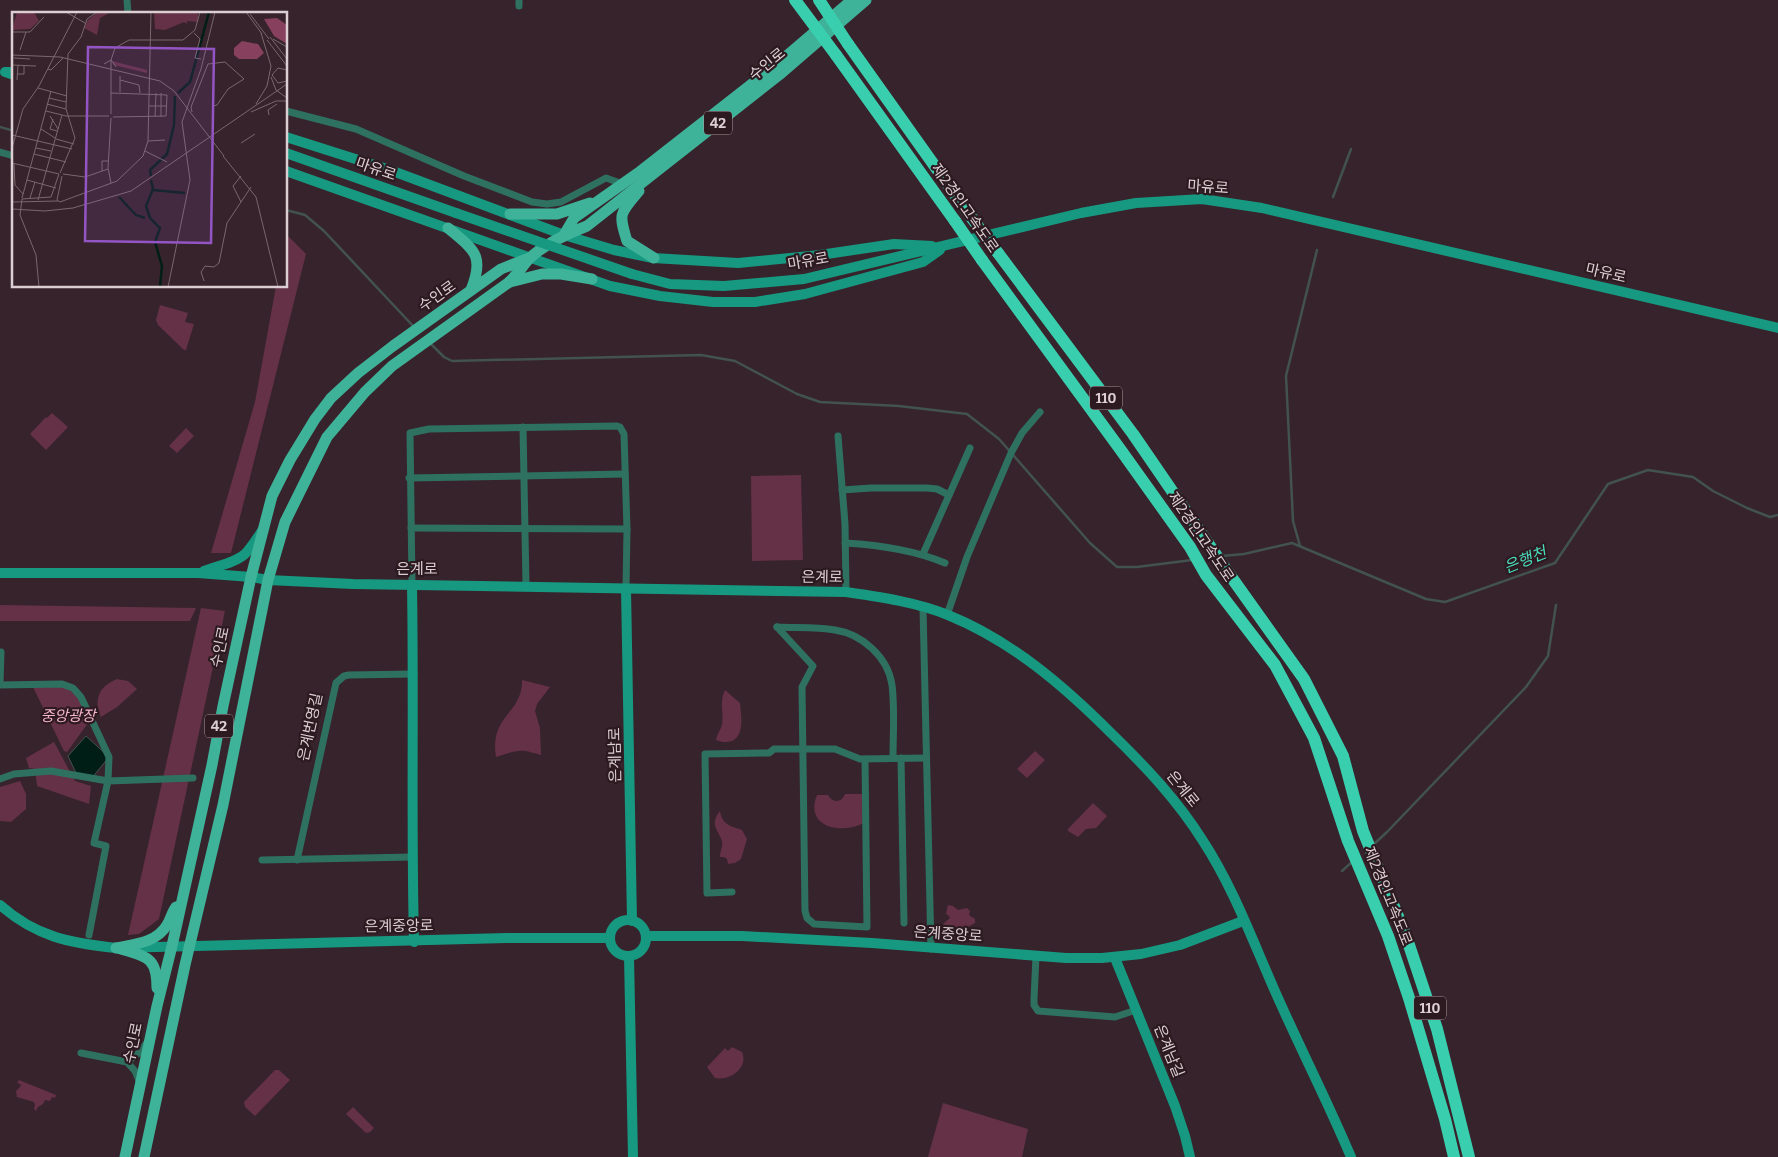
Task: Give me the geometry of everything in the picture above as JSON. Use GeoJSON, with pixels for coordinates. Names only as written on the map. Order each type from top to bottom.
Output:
{"type":"FeatureCollection","features":[{"type":"Feature","properties":{"kind":"highway","name":"제2경인고속도로"},"geometry":{"type":"LineString","coordinates":[[795,0],[1190,547],[1206,575],[1275,665],[1314,738],[1348,841],[1388,936],[1409,998],[1445,1119],[1454,1157]]}},
{"type":"Feature","properties":{"kind":"highway","name":"제2경인고속도로"},"geometry":{"type":"LineString","coordinates":[[819,0],[971,217],[1133,434],[1210,547],[1304,679],[1343,756],[1364,831],[1406,936],[1436,1029],[1469,1157]]}},
{"type":"Feature","properties":{"kind":"main road","name":"수인로"},"geometry":{"type":"LineString","coordinates":[[564,235],[574,218],[622,184],[775,66],[852,0]]}},
{"type":"Feature","properties":{"kind":"main road","name":"수인로"},"geometry":{"type":"LineString","coordinates":[[125,1157],[262,530],[272,496],[290,460],[315,419],[331,398],[358,373],[470,291],[502,269],[530,258],[564,235],[587,226],[778,75],[866,0]]}},
{"type":"Feature","properties":{"kind":"main road"},"geometry":{"type":"LineString","coordinates":[[654,258],[627,241],[621,221],[623,210],[658,170]]}},
{"type":"Feature","properties":{"kind":"main road"},"geometry":{"type":"LineString","coordinates":[[510,214],[557,214],[602,199]]}},
{"type":"Feature","properties":{"kind":"main road"},"geometry":{"type":"LineString","coordinates":[[448,228],[472,247],[477,261],[478,273],[470,291]]}},
{"type":"Feature","properties":{"kind":"main road","name":"수인로"},"geometry":{"type":"LineString","coordinates":[[144,1157],[189,945],[223,805],[268,580],[284,522],[327,437],[365,392],[392,366],[508,283],[530,258]]}},
{"type":"Feature","properties":{"kind":"main road"},"geometry":{"type":"LineString","coordinates":[[508,283],[542,274],[560,274],[592,279]]}},
{"type":"Feature","properties":{"kind":"main road"},"geometry":{"type":"LineString","coordinates":[[116,948],[139,944],[152,939],[165,928],[173,911],[181,902]]}},
{"type":"Feature","properties":{"kind":"main road"},"geometry":{"type":"LineString","coordinates":[[116,948],[144,956],[152,962],[157,974],[157,1006]]}},
{"type":"Feature","properties":{"kind":"street"},"geometry":{"type":"LineString","coordinates":[[288,112],[356,129],[464,176],[532,202],[547,204],[561,202],[606,178],[622,184]]}},
{"type":"Feature","properties":{"kind":"street"},"geometry":{"type":"LineString","coordinates":[[288,138],[390,170],[564,235],[614,250],[654,258],[738,264],[820,255],[894,244],[946,246]]}},
{"type":"Feature","properties":{"kind":"street","name":"마유로"},"geometry":{"type":"LineString","coordinates":[[288,154],[632,274],[670,284],[724,286],[804,279],[1082,213],[1136,203],[1202,199],[1262,208],[1778,328]]}},
{"type":"Feature","properties":{"kind":"street"},"geometry":{"type":"LineString","coordinates":[[288,173],[610,286],[660,296],[713,302],[755,302],[805,294],[923,262],[946,246]]}},
{"type":"Feature","properties":{"kind":"street"},"geometry":{"type":"LineString","coordinates":[[946,614],[967,557],[1011,453],[1022,433],[1040,412]]}},
{"type":"Feature","properties":{"kind":"street"},"geometry":{"type":"LineString","coordinates":[[523,427],[526,586]]}},
{"type":"Feature","properties":{"kind":"street"},"geometry":{"type":"LineString","coordinates":[[414,942],[412,857],[414,674],[409,478],[410,434],[429,429],[620,427],[624,434],[627,529],[626,589]]}},
{"type":"Feature","properties":{"kind":"street"},"geometry":{"type":"LineString","coordinates":[[838,436],[846,543],[846,592]]}},
{"type":"Feature","properties":{"kind":"street"},"geometry":{"type":"LineString","coordinates":[[923,554],[970,448]]}},
{"type":"Feature","properties":{"kind":"street"},"geometry":{"type":"LineString","coordinates":[[409,478],[625,474]]}},
{"type":"Feature","properties":{"kind":"street"},"geometry":{"type":"LineString","coordinates":[[842,490],[927,488],[937,489],[949,495]]}},
{"type":"Feature","properties":{"kind":"street"},"geometry":{"type":"LineString","coordinates":[[411,528],[627,529]]}},
{"type":"Feature","properties":{"kind":"street"},"geometry":{"type":"LineString","coordinates":[[198,573],[242,556],[262,530]]}},
{"type":"Feature","properties":{"kind":"street"},"geometry":{"type":"LineString","coordinates":[[846,543],[864,544],[923,554],[946,563]]}},
{"type":"Feature","properties":{"kind":"street","name":"은계로"},"geometry":{"type":"LineString","coordinates":[[0,573],[198,573],[268,580],[412,585],[846,592],[896,601],[946,614],[992,637],[1034,664],[1086,709],[1153,775],[1203,840],[1232,892],[1351,1157]]}},
{"type":"Feature","properties":{"kind":"street","name":"은계남로"},"geometry":{"type":"LineString","coordinates":[[626,589],[632,921]]}},
{"type":"Feature","properties":{"kind":"street"},"geometry":{"type":"LineString","coordinates":[[923,608],[931,948]]}},
{"type":"Feature","properties":{"kind":"street"},"geometry":{"type":"LineString","coordinates":[[865,759],[867,927],[814,924],[807,918],[805,911],[802,687],[813,666],[777,627],[837,630],[861,640],[874,650],[883,663],[892,685],[893,758]]}},
{"type":"Feature","properties":{"kind":"street"},"geometry":{"type":"LineString","coordinates":[[1,652],[0,684],[62,684],[73,688],[81,697],[110,757],[108,781],[94,843],[106,846],[89,935]]}},
{"type":"Feature","properties":{"kind":"street","name":"은계번영길"},"geometry":{"type":"LineString","coordinates":[[297,860],[336,683],[344,676],[349,675],[414,674]]}},
{"type":"Feature","properties":{"kind":"street"},"geometry":{"type":"LineString","coordinates":[[732,892],[707,893],[704,754],[769,753],[774,749],[835,749],[860,759],[926,758]]}},
{"type":"Feature","properties":{"kind":"street"},"geometry":{"type":"LineString","coordinates":[[901,758],[904,923]]}},
{"type":"Feature","properties":{"kind":"street"},"geometry":{"type":"LineString","coordinates":[[0,779],[14,774],[51,771],[108,781],[193,778]]}},
{"type":"Feature","properties":{"kind":"street"},"geometry":{"type":"LineString","coordinates":[[262,860],[412,857]]}},
{"type":"Feature","properties":{"kind":"street"},"geometry":{"type":"LineString","coordinates":[[0,905],[20,922],[51,936],[68,941],[116,948]]}},
{"type":"Feature","properties":{"kind":"street"},"geometry":{"type":"LineString","coordinates":[[622,921],[632,921],[641,926],[646,936],[643,947],[634,955],[629,956],[623,956],[613,949],[610,938],[613,928],[622,921]]}},
{"type":"Feature","properties":{"kind":"street","name":"은계중앙로"},"geometry":{"type":"LineString","coordinates":[[646,936],[742,936],[1066,958],[1115,958],[1141,954],[1180,944],[1244,921]]}},
{"type":"Feature","properties":{"kind":"street","name":"은계중앙로"},"geometry":{"type":"LineString","coordinates":[[116,948],[343,941],[414,942],[507,938],[610,938]]}},
{"type":"Feature","properties":{"kind":"street"},"geometry":{"type":"LineString","coordinates":[[629,956],[633,1157]]}},
{"type":"Feature","properties":{"kind":"street"},"geometry":{"type":"LineString","coordinates":[[1036,956],[1034,1005],[1038,1010],[1115,1017],[1136,1010]]}},
{"type":"Feature","properties":{"kind":"street","name":"은계남길"},"geometry":{"type":"LineString","coordinates":[[1115,958],[1175,1106],[1190,1157]]}},
{"type":"Feature","properties":{"kind":"street"},"geometry":{"type":"LineString","coordinates":[[127,1062],[139,1053],[150,1038]]}},
{"type":"Feature","properties":{"kind":"street"},"geometry":{"type":"LineString","coordinates":[[81,1053],[127,1062],[135,1071],[140,1084]]}},
{"type":"Feature","properties":{"kind":"green space"},"geometry":{"type":"Polygon","coordinates":[[[288,236],[306,254],[231,553],[211,553],[255,402],[276,288],[288,288],[288,236]]]}},
{"type":"Feature","properties":{"kind":"green space"},"geometry":{"type":"Polygon","coordinates":[[[160,305],[188,313],[185,322],[194,324],[186,350],[158,325],[156,320],[160,305]]]}},
{"type":"Feature","properties":{"kind":"green space"},"geometry":{"type":"Polygon","coordinates":[[[52,413],[68,427],[46,450],[30,434],[52,413]]]}},
{"type":"Feature","properties":{"kind":"green space"},"geometry":{"type":"Polygon","coordinates":[[[186,428],[194,436],[177,453],[169,446],[186,428]]]}},
{"type":"Feature","properties":{"kind":"green space"},"geometry":{"type":"Polygon","coordinates":[[[801,475],[803,560],[752,561],[751,476],[801,475]]]}},
{"type":"Feature","properties":{"kind":"green space"},"geometry":{"type":"Polygon","coordinates":[[[0,605],[196,608],[190,621],[0,621],[0,605]]]}},
{"type":"Feature","properties":{"kind":"green space"},"geometry":{"type":"Polygon","coordinates":[[[201,608],[225,611],[159,919],[139,934],[128,935],[201,608]]]}},
{"type":"Feature","properties":{"kind":"green space"},"geometry":{"type":"Polygon","coordinates":[[[117,679],[128,681],[137,689],[117,707],[101,717],[98,705],[99,694],[106,686],[117,679]]]}},
{"type":"Feature","properties":{"kind":"green space"},"geometry":{"type":"Polygon","coordinates":[[[522,680],[550,687],[537,704],[535,711],[540,728],[541,755],[528,751],[518,751],[496,757],[495,743],[497,732],[517,700],[521,691],[522,680]]]}},
{"type":"Feature","properties":{"kind":"green space","name":"중앙광장"},"geometry":{"type":"Polygon","coordinates":[[[32,685],[73,688],[91,719],[67,752],[64,751],[32,685]]]}},
{"type":"Feature","properties":{"kind":"green space"},"geometry":{"type":"Polygon","coordinates":[[[725,690],[740,703],[741,730],[732,741],[722,742],[716,740],[722,724],[722,699],[725,690]]]}},
{"type":"Feature","properties":{"kind":"green space"},"geometry":{"type":"Polygon","coordinates":[[[54,742],[75,781],[91,786],[89,804],[37,786],[35,769],[29,768],[26,758],[54,742]]]}},
{"type":"Feature","properties":{"kind":"green space"},"geometry":{"type":"Polygon","coordinates":[[[1035,751],[1045,760],[1027,778],[1017,769],[1035,751]]]}},
{"type":"Feature","properties":{"kind":"green space"},"geometry":{"type":"Polygon","coordinates":[[[20,781],[26,794],[26,809],[11,822],[0,821],[0,787],[20,781]]]}},
{"type":"Feature","properties":{"kind":"green space"},"geometry":{"type":"Polygon","coordinates":[[[845,794],[863,794],[864,823],[855,827],[836,828],[827,826],[820,821],[814,806],[817,795],[828,795],[834,801],[837,801],[842,799],[845,794]]]}},
{"type":"Feature","properties":{"kind":"green space"},"geometry":{"type":"Polygon","coordinates":[[[1093,803],[1107,816],[1096,828],[1086,829],[1078,837],[1068,831],[1068,829],[1093,803]]]}},
{"type":"Feature","properties":{"kind":"green space"},"geometry":{"type":"Polygon","coordinates":[[[720,811],[725,822],[742,830],[747,839],[741,859],[735,863],[728,864],[727,859],[720,857],[722,841],[715,827],[715,820],[720,811]]]}},
{"type":"Feature","properties":{"kind":"green space"},"geometry":{"type":"Polygon","coordinates":[[[948,905],[958,910],[967,908],[970,911],[969,915],[975,919],[975,923],[966,928],[967,931],[954,933],[953,930],[947,929],[943,924],[950,918],[946,914],[948,905]]]}},
{"type":"Feature","properties":{"kind":"green space"},"geometry":{"type":"Polygon","coordinates":[[[732,1047],[742,1052],[743,1063],[737,1072],[732,1075],[715,1078],[707,1067],[725,1048],[728,1051],[732,1047]]]}},
{"type":"Feature","properties":{"kind":"green space"},"geometry":{"type":"Polygon","coordinates":[[[275,1070],[279,1070],[290,1080],[255,1116],[245,1107],[244,1102],[275,1070]]]}},
{"type":"Feature","properties":{"kind":"green space"},"geometry":{"type":"Polygon","coordinates":[[[19,1080],[56,1095],[55,1098],[52,1097],[50,1101],[45,1100],[36,1111],[34,1109],[34,1102],[17,1097],[16,1091],[21,1086],[17,1083],[19,1080]]]}},
{"type":"Feature","properties":{"kind":"green space"},"geometry":{"type":"Polygon","coordinates":[[[943,1103],[1028,1129],[1022,1157],[928,1157],[943,1103]]]}},
{"type":"Feature","properties":{"kind":"green space"},"geometry":{"type":"Polygon","coordinates":[[[353,1107],[374,1128],[370,1132],[366,1133],[346,1114],[353,1107]]]}},
{"type":"Feature","properties":{"kind":"shaded area"},"geometry":{"type":"Polygon","coordinates":[[[86,736],[109,757],[91,779],[76,773],[68,756],[86,736]]]}},
{"type":"Feature","properties":{"kind":"waterway"},"geometry":{"type":"LineString","coordinates":[[0,127],[12,130]]}},
{"type":"Feature","properties":{"kind":"waterway"},"geometry":{"type":"LineString","coordinates":[[1333,197],[1351,149]]}},
{"type":"Feature","properties":{"kind":"waterway"},"geometry":{"type":"LineString","coordinates":[[288,211],[305,215],[324,231],[414,327]]}},
{"type":"Feature","properties":{"kind":"waterway"},"geometry":{"type":"LineString","coordinates":[[1300,546],[1293,521],[1286,376],[1317,250]]}},
{"type":"Feature","properties":{"kind":"waterway"},"geometry":{"type":"LineString","coordinates":[[430,343],[444,357],[452,361],[701,355],[735,361],[797,394],[820,402],[899,406],[967,414],[999,439],[1090,543],[1117,567],[1137,567],[1192,560]]}},
{"type":"Feature","properties":{"kind":"waterway","name":"은행천"},"geometry":{"type":"LineString","coordinates":[[1222,556],[1244,554],[1292,543],[1426,599],[1445,602],[1555,563],[1608,484],[1648,470],[1693,477],[1713,491],[1747,508],[1770,517],[1778,515]]}},
{"type":"Feature","properties":{"kind":"waterway"},"geometry":{"type":"LineString","coordinates":[[1374,844],[1526,687],[1548,656],[1556,605]]}},
{"type":"Feature","properties":{"kind":"waterway"},"geometry":{"type":"LineString","coordinates":[[1342,871],[1352,862]]}}]}
